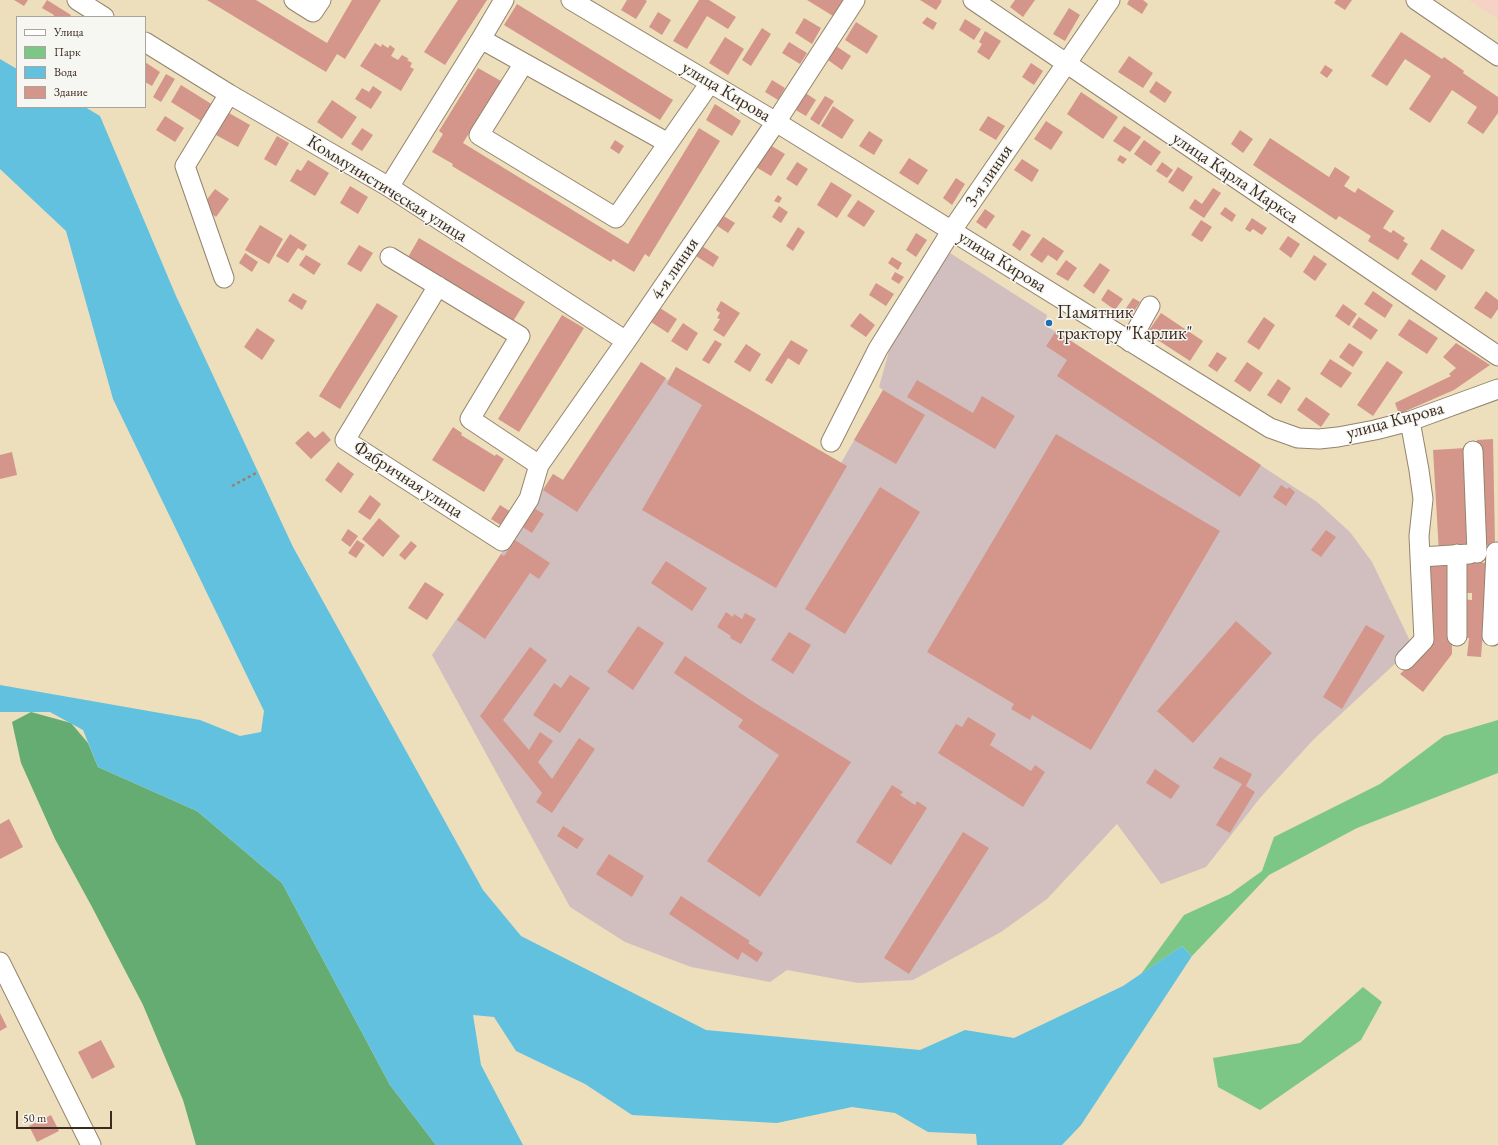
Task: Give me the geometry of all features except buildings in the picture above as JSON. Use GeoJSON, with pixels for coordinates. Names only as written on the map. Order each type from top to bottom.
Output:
{"type":"FeatureCollection","features":[{"type":"Feature","properties":{"kind":"street"},"geometry":{"type":"LineString","coordinates":[[77,0],[102,16]]}},
{"type":"Feature","properties":{"kind":"street"},"geometry":{"type":"LineString","coordinates":[[294,0],[313,12],[321,0]]}},
{"type":"Feature","properties":{"kind":"street"},"geometry":{"type":"LineString","coordinates":[[389,187],[504,0]]}},
{"type":"Feature","properties":{"kind":"street","name":"улица Кирова"},"geometry":{"type":"LineString","coordinates":[[571,0],[776,122],[952,230],[1261,424],[1298,438],[1318,439],[1338,437],[1410,421],[1498,389]]}},
{"type":"Feature","properties":{"kind":"street","name":"4-я линия"},"geometry":{"type":"LineString","coordinates":[[502,540],[529,499],[539,465],[776,122],[855,0]]}},
{"type":"Feature","properties":{"kind":"street","name":"улица Карла Маркса"},"geometry":{"type":"LineString","coordinates":[[973,0],[1498,356]]}},
{"type":"Feature","properties":{"kind":"street","name":"3-я линия"},"geometry":{"type":"LineString","coordinates":[[831,442],[878,349],[952,230],[1110,0]]}},
{"type":"Feature","properties":{"kind":"street"},"geometry":{"type":"LineString","coordinates":[[1428,3],[1498,56]]}},
{"type":"Feature","properties":{"kind":"street"},"geometry":{"type":"LineString","coordinates":[[481,39],[668,143]]}},
{"type":"Feature","properties":{"kind":"street","name":"Коммунистическая улица"},"geometry":{"type":"LineString","coordinates":[[146,43],[229,94],[389,187],[626,341]]}},
{"type":"Feature","properties":{"kind":"street"},"geometry":{"type":"LineString","coordinates":[[524,63],[478,135],[616,218],[710,83]]}},
{"type":"Feature","properties":{"kind":"street"},"geometry":{"type":"LineString","coordinates":[[224,278],[185,166],[229,94]]}},
{"type":"Feature","properties":{"kind":"street"},"geometry":{"type":"LineString","coordinates":[[390,257],[520,336],[470,419],[539,465]]}},
{"type":"Feature","properties":{"kind":"street","name":"Фабричная улица"},"geometry":{"type":"LineString","coordinates":[[438,286],[345,440],[502,540]]}},
{"type":"Feature","properties":{"kind":"street"},"geometry":{"type":"LineString","coordinates":[[1130,342],[1150,306]]}},
{"type":"Feature","properties":{"kind":"street"},"geometry":{"type":"LineString","coordinates":[[1405,660],[1424,640],[1419,528],[1423,509],[1423,499],[1410,421]]}},
{"type":"Feature","properties":{"kind":"street"},"geometry":{"type":"LineString","coordinates":[[1473,451],[1490,552],[1492,636]]}},
{"type":"Feature","properties":{"kind":"street"},"geometry":{"type":"LineString","coordinates":[[1420,557],[1490,552]]}},
{"type":"Feature","properties":{"kind":"street"},"geometry":{"type":"LineString","coordinates":[[1457,554],[1458,636]]}},
{"type":"Feature","properties":{"kind":"street"},"geometry":{"type":"LineString","coordinates":[[0,962],[91,1145]]}},
{"type":"Feature","properties":{"kind":"path"},"geometry":{"type":"LineString","coordinates":[[232,486],[258,472]]}},
{"type":"Feature","properties":{"kind":"shaded area"},"geometry":{"type":"Polygon","coordinates":[[[1469,0],[1498,0],[1498,19],[1469,0]]]}},
{"type":"Feature","properties":{"kind":"shaded area"},"geometry":{"type":"Polygon","coordinates":[[[950,253],[1047,315],[1045,325],[1317,502],[1350,532],[1372,562],[1413,647],[1314,739],[1260,798],[1206,867],[1161,884],[1117,824],[1047,899],[1001,932],[913,980],[858,983],[787,970],[770,982],[691,967],[625,942],[570,907],[432,655],[501,554],[553,474],[563,480],[641,362],[668,380],[676,367],[841,463],[883,390],[879,387],[892,340],[950,253]]]}},
{"type":"Feature","properties":{"kind":"green space"},"geometry":{"type":"Polygon","coordinates":[[[31,712],[71,723],[88,743],[98,767],[197,811],[282,883],[390,1085],[436,1145],[196,1145],[183,1100],[143,1005],[55,839],[21,763],[12,722],[31,712]]]}},
{"type":"Feature","properties":{"kind":"green space"},"geometry":{"type":"Polygon","coordinates":[[[1498,720],[1498,773],[1357,828],[1269,875],[1192,956],[1182,946],[1141,974],[1184,915],[1230,894],[1262,871],[1274,837],[1380,784],[1444,736],[1498,720]]]}},
{"type":"Feature","properties":{"kind":"green space"},"geometry":{"type":"Polygon","coordinates":[[[1363,987],[1382,1002],[1361,1040],[1260,1110],[1218,1087],[1213,1058],[1300,1043],[1363,987]]]}},
{"type":"Feature","properties":{"kind":"water"},"geometry":{"type":"Polygon","coordinates":[[[0,59],[16,68],[16,108],[87,108],[100,116],[176,296],[293,547],[483,890],[521,936],[706,1030],[920,1050],[965,1030],[1014,1038],[1123,986],[1182,946],[1192,956],[1081,1125],[1062,1145],[977,1145],[976,1134],[928,1132],[895,1113],[852,1107],[777,1123],[632,1115],[585,1084],[516,1051],[494,1017],[473,1015],[481,1065],[523,1145],[436,1145],[390,1085],[282,883],[197,811],[98,767],[83,730],[50,712],[0,712],[0,685],[200,720],[240,736],[261,732],[264,711],[113,399],[66,231],[0,169],[0,59]]]}},
{"type":"Feature","properties":{"kind":"place","name":"Памятник трактору \"Карлик\""},"geometry":{"type":"Point","coordinates":[1049,323]}}]}
